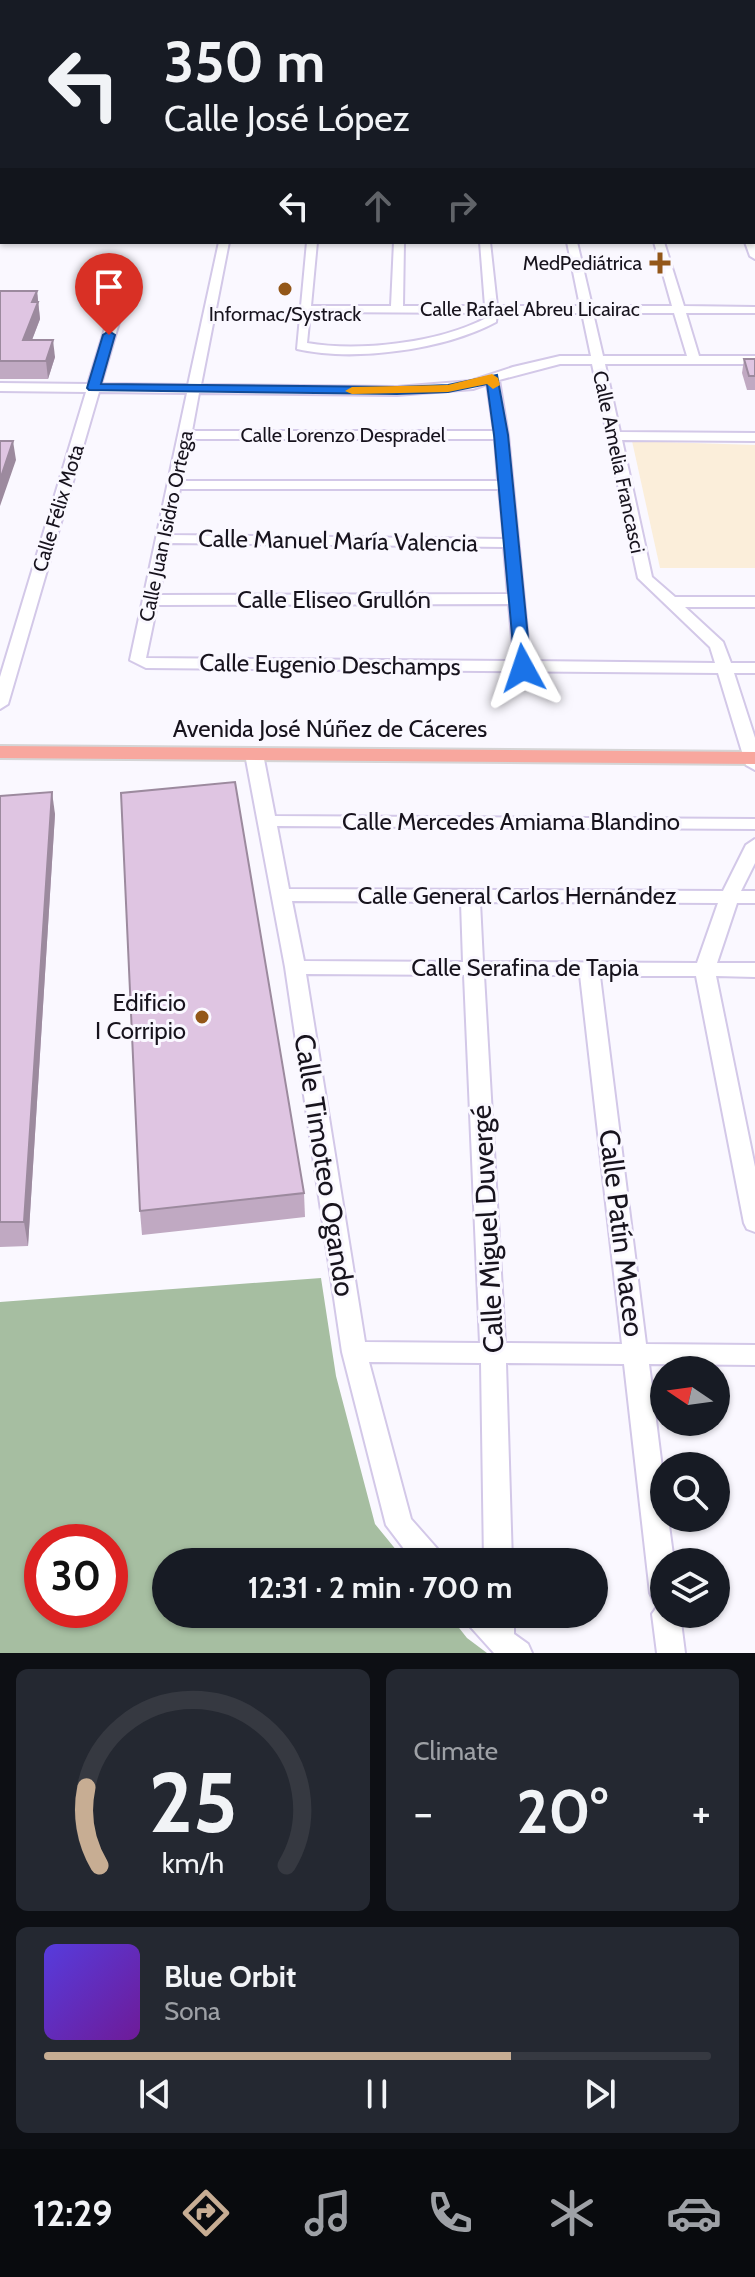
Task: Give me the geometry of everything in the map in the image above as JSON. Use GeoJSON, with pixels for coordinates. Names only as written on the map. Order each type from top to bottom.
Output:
{"type":"FeatureCollection","features":[{"type":"Feature","properties":{"kind":"main road","name":"Avenida José Núñez de Cáceres"},"geometry":{"type":"LineString","coordinates":[[0,739],[753,753]]}},
{"type":"Feature","properties":{"kind":"main road","name":"Avenida José Núñez de Cáceres"},"geometry":{"type":"LineString","coordinates":[[0,752],[753,753]]}},
{"type":"Feature","properties":{"kind":"street","name":"Calle Juan Isidro Ortega"},"geometry":{"type":"LineString","coordinates":[[146,663],[138,660],[224,244]]}},
{"type":"Feature","properties":{"kind":"street"},"geometry":{"type":"LineString","coordinates":[[312,244],[301,346],[307,347],[408,346],[480,327],[492,320],[485,244]]}},
{"type":"Feature","properties":{"kind":"street"},"geometry":{"type":"LineString","coordinates":[[397,309],[399,244]]}},
{"type":"Feature","properties":{"kind":"street","name":"Calle Amelia Francasci"},"geometry":{"type":"LineString","coordinates":[[572,244],[645,578],[707,633],[723,656],[753,753]]}},
{"type":"Feature","properties":{"kind":"street"},"geometry":{"type":"LineString","coordinates":[[660,244],[694,360]]}},
{"type":"Feature","properties":{"kind":"street","name":"Calle Rafael Abreu Licairac"},"geometry":{"type":"LineString","coordinates":[[305,309],[755,310]]}},
{"type":"Feature","properties":{"kind":"street","name":"Calle Félix Mota"},"geometry":{"type":"LineString","coordinates":[[0,704],[116,312]]}},
{"type":"Feature","properties":{"kind":"street"},"geometry":{"type":"LineString","coordinates":[[0,387],[397,391],[473,385],[549,362],[755,360]]}},
{"type":"Feature","properties":{"kind":"street"},"geometry":{"type":"LineString","coordinates":[[492,378],[501,435],[523,668]]}},
{"type":"Feature","properties":{"kind":"street","name":"Calle Lorenzo Despradel"},"geometry":{"type":"LineString","coordinates":[[186,435],[501,435]]}},
{"type":"Feature","properties":{"kind":"street"},"geometry":{"type":"LineString","coordinates":[[614,436],[755,437]]}},
{"type":"Feature","properties":{"kind":"street"},"geometry":{"type":"LineString","coordinates":[[176,485],[506,485]]}},
{"type":"Feature","properties":{"kind":"street","name":"Calle Manuel María Valencia"},"geometry":{"type":"LineString","coordinates":[[165,539],[511,543]]}},
{"type":"Feature","properties":{"kind":"street","name":"Calle Eliseo Grullón"},"geometry":{"type":"LineString","coordinates":[[151,600],[518,599]]}},
{"type":"Feature","properties":{"kind":"street"},"geometry":{"type":"LineString","coordinates":[[669,602],[755,602]]}},
{"type":"Feature","properties":{"kind":"street","name":"Calle Eugenio Deschamps"},"geometry":{"type":"LineString","coordinates":[[146,663],[755,668]]}},
{"type":"Feature","properties":{"kind":"street","name":"Calle Timoteo Ogando"},"geometry":{"type":"LineString","coordinates":[[254,754],[295,967],[354,1352],[399,1525],[419,1548]]}},
{"type":"Feature","properties":{"kind":"street","name":"Calle Mercedes Amiama Blandino"},"geometry":{"type":"LineString","coordinates":[[266,821],[755,824]]}},
{"type":"Feature","properties":{"kind":"street"},"geometry":{"type":"LineString","coordinates":[[755,845],[729,897],[705,970],[755,1223]]}},
{"type":"Feature","properties":{"kind":"street","name":"Calle General Carlos Hernández"},"geometry":{"type":"LineString","coordinates":[[280,895],[755,897]]}},
{"type":"Feature","properties":{"kind":"street","name":"Calle Miguel Duvergé"},"geometry":{"type":"LineString","coordinates":[[470,896],[493,1352],[498,1548]]}},
{"type":"Feature","properties":{"kind":"street","name":"Calle Serafina de Tapia"},"geometry":{"type":"LineString","coordinates":[[295,967],[755,970]]}},
{"type":"Feature","properties":{"kind":"street","name":"Calle Patín Maceo"},"geometry":{"type":"LineString","coordinates":[[589,969],[659,1548]]}},
{"type":"Feature","properties":{"kind":"street"},"geometry":{"type":"LineString","coordinates":[[354,1352],[755,1355]]}},
{"type":"Feature","properties":{"kind":"street"},"geometry":{"type":"LineString","coordinates":[[668,1628],[671,1653]]}},
{"type":"Feature","properties":{"kind":"shaded area"},"geometry":{"type":"Polygon","coordinates":[[[632,441],[755,445],[755,568],[660,568],[632,441]]]}},
{"type":"Feature","properties":{"kind":"green space"},"geometry":{"type":"Polygon","coordinates":[[[321,1278],[336,1376],[375,1524],[395,1548],[152,1548],[152,1628],[459,1628],[487,1653],[0,1653],[0,1302],[321,1278]]]}},
{"type":"Feature","properties":{"kind":"building"},"geometry":{"type":"Polygon","coordinates":[[[0,291],[37,291],[32,302],[38,302],[23,340],[53,340],[46,361],[0,361],[0,291]]]}},
{"type":"Feature","properties":{"kind":"building"},"geometry":{"type":"Polygon","coordinates":[[[744,359],[755,359],[755,376],[749,376],[744,359]]]}},
{"type":"Feature","properties":{"kind":"building"},"geometry":{"type":"Polygon","coordinates":[[[0,441],[13,441],[0,480],[0,441]]]}},
{"type":"Feature","properties":{"kind":"building","name":"Edificio I Corripio"},"geometry":{"type":"Polygon","coordinates":[[[235,782],[304,1193],[140,1211],[121,793],[235,782]]]}},
{"type":"Feature","properties":{"kind":"building"},"geometry":{"type":"Polygon","coordinates":[[[52,792],[24,1222],[0,1222],[0,796],[52,792]]]}},
{"type":"Feature","properties":{"kind":"slow traffic"},"geometry":{"type":"LineString","coordinates":[[352,391],[448,388],[473,385],[492,378],[493,385]]}},
{"type":"Feature","properties":{"kind":"place","name":"MedPediátrica"},"geometry":{"type":"Point","coordinates":[660,263]}},
{"type":"Feature","properties":{"kind":"place","name":"Informac/Systrack"},"geometry":{"type":"Point","coordinates":[285,289]}},
{"type":"Feature","properties":{"kind":"place","name":"Edificio I Corripio"},"geometry":{"type":"Point","coordinates":[202,1017]}},
{"type":"Feature","properties":{"kind":"route"},"geometry":{"type":"LineString","coordinates":[[109,335],[94,388],[397,391],[473,385],[492,378],[501,435],[523,668]]}}]}
